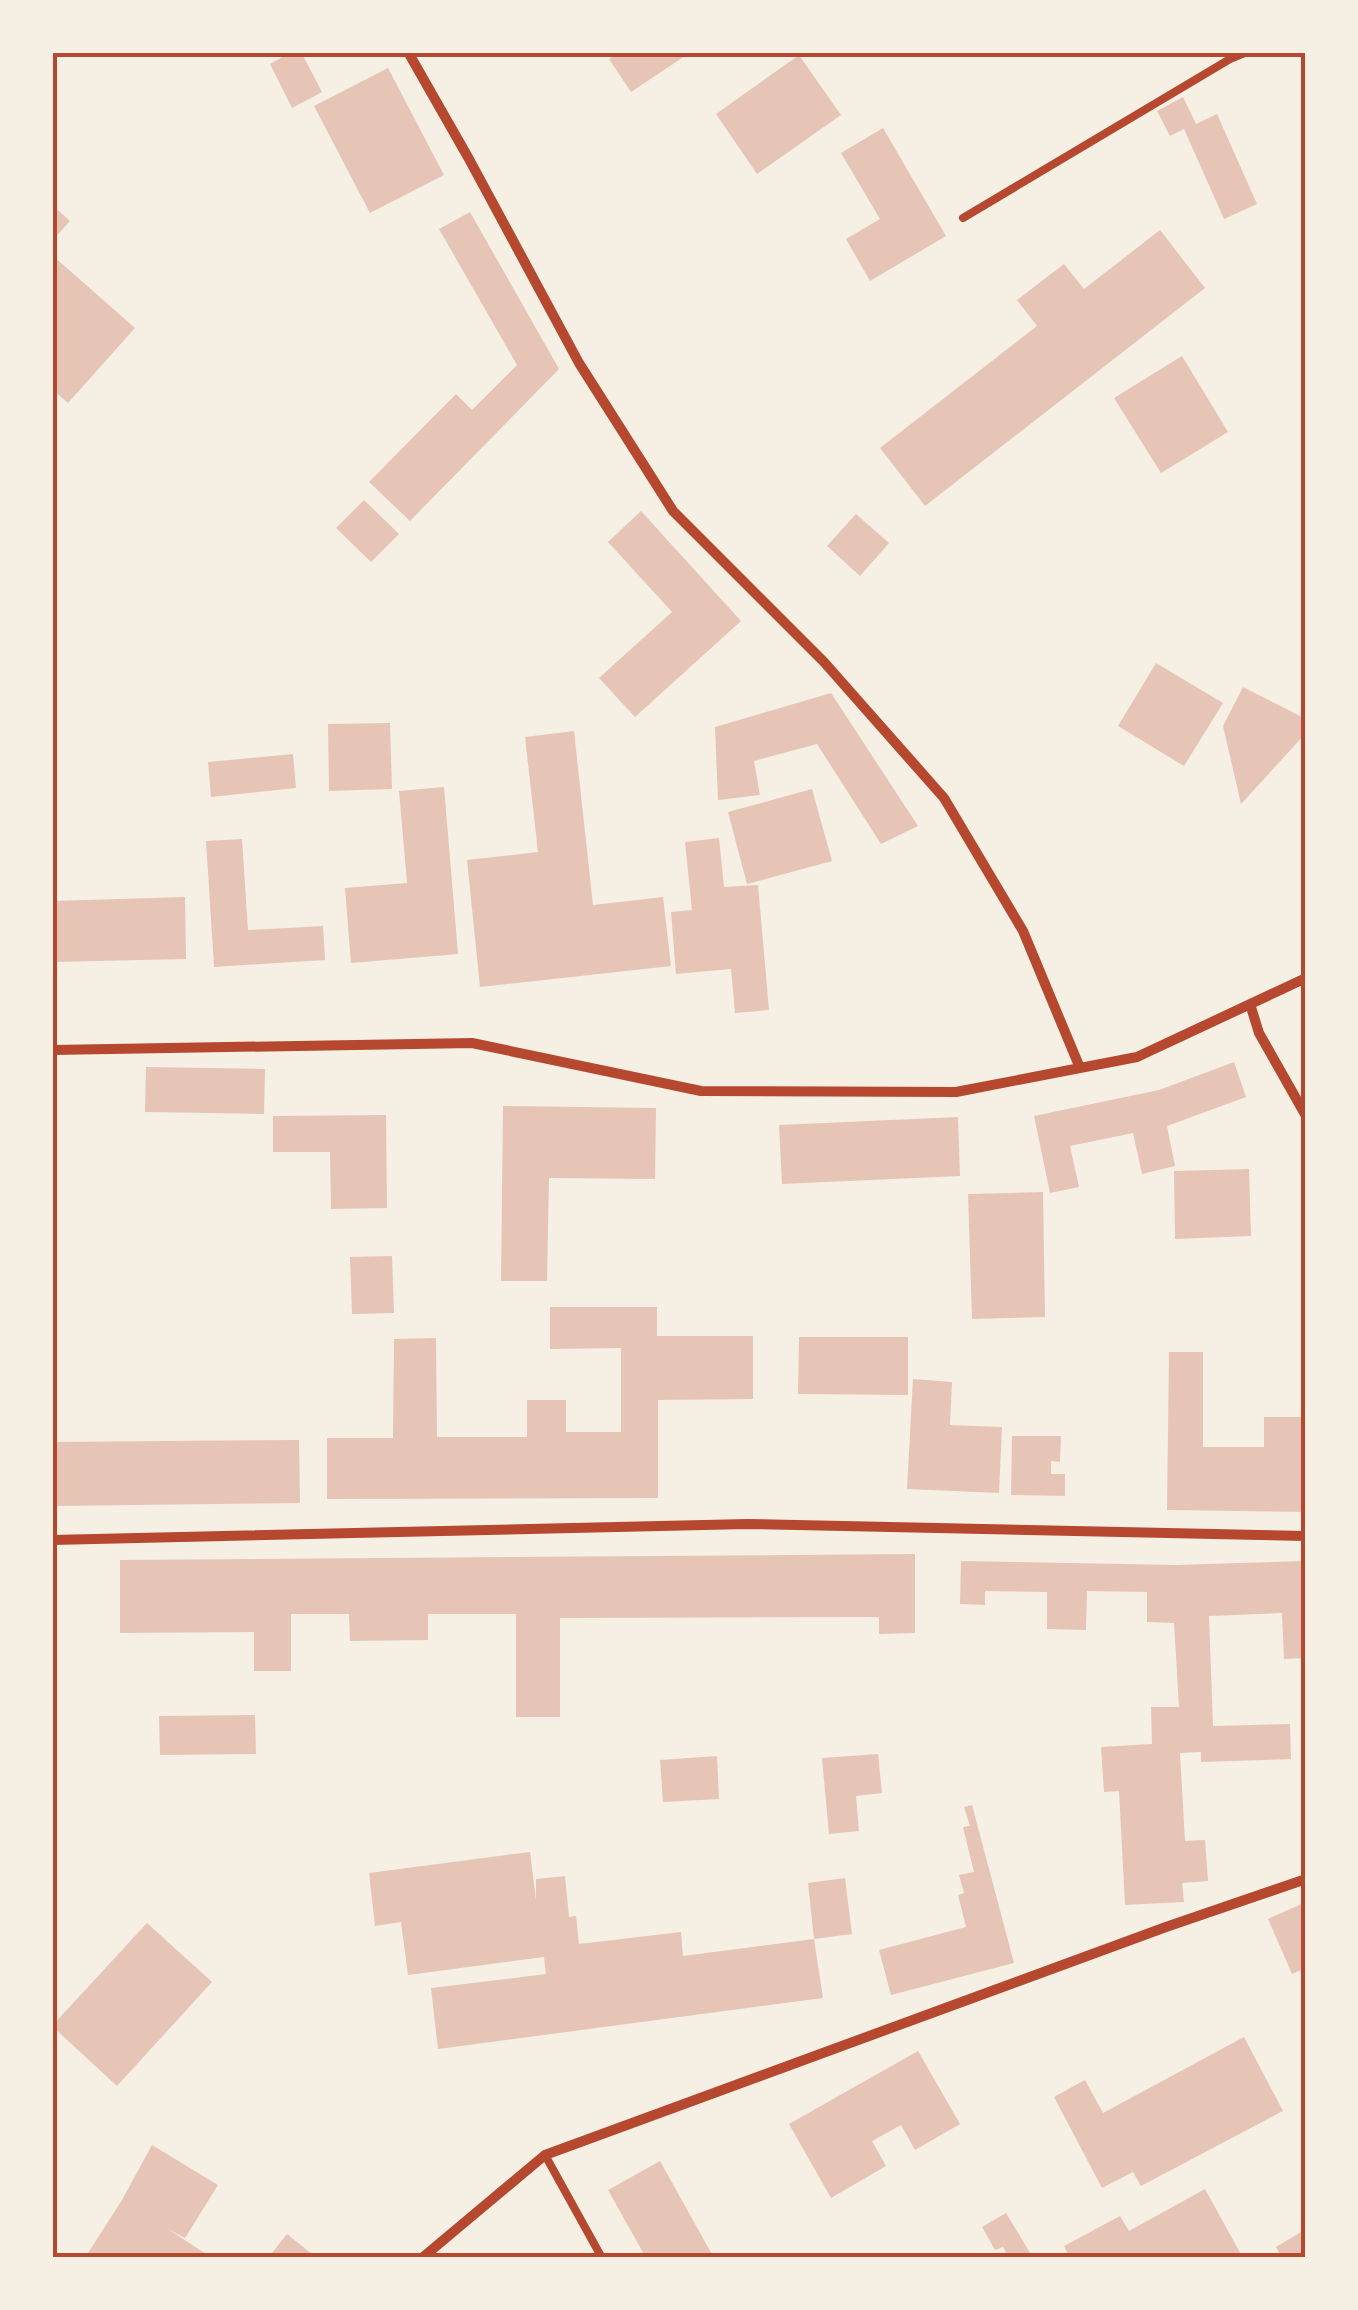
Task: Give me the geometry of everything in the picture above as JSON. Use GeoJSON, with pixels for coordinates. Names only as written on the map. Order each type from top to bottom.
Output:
{"type":"FeatureCollection","features":[{"type":"Feature","properties":{"kind":"street"},"geometry":{"type":"LineString","coordinates":[[408,52],[579,363],[673,511],[824,662],[944,798],[1023,931],[1080,1068]]}},
{"type":"Feature","properties":{"kind":"street"},"geometry":{"type":"LineString","coordinates":[[52,1050],[472,1043],[701,1091],[956,1092],[1137,1058],[1306,978]]}},
{"type":"Feature","properties":{"kind":"street"},"geometry":{"type":"LineString","coordinates":[[1250,1004],[1260,1034],[1306,1116]]}},
{"type":"Feature","properties":{"kind":"street"},"geometry":{"type":"LineString","coordinates":[[52,1540],[747,1524],[1306,1536]]}},
{"type":"Feature","properties":{"kind":"street"},"geometry":{"type":"LineString","coordinates":[[422,2258],[545,2156],[1166,1926],[1306,1879]]}},
{"type":"Feature","properties":{"kind":"lane"},"geometry":{"type":"LineString","coordinates":[[964,218],[1247,52]]}},
{"type":"Feature","properties":{"kind":"lane"},"geometry":{"type":"LineString","coordinates":[[545,2156],[602,2258]]}},
{"type":"Feature","properties":{"kind":"building"},"geometry":{"type":"Polygon","coordinates":[[[291,52],[301,52],[322,92],[292,108],[270,64],[291,52]]]}},
{"type":"Feature","properties":{"kind":"building"},"geometry":{"type":"Polygon","coordinates":[[[619,52],[691,52],[631,92],[609,59],[619,52]]]}},
{"type":"Feature","properties":{"kind":"building"},"geometry":{"type":"Polygon","coordinates":[[[799,55],[841,115],[757,174],[716,114],[799,55]]]}},
{"type":"Feature","properties":{"kind":"building"},"geometry":{"type":"Polygon","coordinates":[[[388,68],[444,175],[370,213],[314,106],[388,68]]]}},
{"type":"Feature","properties":{"kind":"building"},"geometry":{"type":"Polygon","coordinates":[[[1183,97],[1196,124],[1217,114],[1257,204],[1224,219],[1184,129],[1170,136],[1157,111],[1183,97]]]}},
{"type":"Feature","properties":{"kind":"building"},"geometry":{"type":"Polygon","coordinates":[[[883,128],[946,236],[870,281],[846,239],[880,219],[841,153],[883,128]]]}},
{"type":"Feature","properties":{"kind":"building"},"geometry":{"type":"Polygon","coordinates":[[[52,205],[70,221],[52,241],[52,205]]]}},
{"type":"Feature","properties":{"kind":"building"},"geometry":{"type":"Polygon","coordinates":[[[470,212],[559,369],[410,521],[369,482],[456,394],[472,410],[517,365],[439,229],[470,212]]]}},
{"type":"Feature","properties":{"kind":"building"},"geometry":{"type":"Polygon","coordinates":[[[1160,230],[1205,288],[925,506],[880,448],[1037,326],[1017,300],[1064,264],[1084,289],[1160,230]]]}},
{"type":"Feature","properties":{"kind":"building"},"geometry":{"type":"Polygon","coordinates":[[[52,255],[135,328],[68,403],[52,389],[52,255]]]}},
{"type":"Feature","properties":{"kind":"building"},"geometry":{"type":"Polygon","coordinates":[[[1182,356],[1228,432],[1161,473],[1114,398],[1182,356]]]}},
{"type":"Feature","properties":{"kind":"building"},"geometry":{"type":"Polygon","coordinates":[[[364,500],[399,534],[371,562],[336,528],[364,500]]]}},
{"type":"Feature","properties":{"kind":"building"},"geometry":{"type":"Polygon","coordinates":[[[641,511],[741,621],[635,717],[599,678],[672,612],[608,542],[641,511]]]}},
{"type":"Feature","properties":{"kind":"building"},"geometry":{"type":"Polygon","coordinates":[[[856,514],[889,543],[860,576],[827,546],[856,514]]]}},
{"type":"Feature","properties":{"kind":"building"},"geometry":{"type":"Polygon","coordinates":[[[1156,663],[1223,703],[1184,766],[1118,726],[1156,663]]]}},
{"type":"Feature","properties":{"kind":"building"},"geometry":{"type":"Polygon","coordinates":[[[1243,687],[1306,719],[1306,733],[1241,804],[1223,726],[1243,687]]]}},
{"type":"Feature","properties":{"kind":"building"},"geometry":{"type":"Polygon","coordinates":[[[831,693],[918,826],[881,844],[817,744],[754,761],[760,795],[718,800],[715,727],[831,693]]]}},
{"type":"Feature","properties":{"kind":"building"},"geometry":{"type":"Polygon","coordinates":[[[390,723],[392,789],[329,791],[328,724],[390,723]]]}},
{"type":"Feature","properties":{"kind":"building"},"geometry":{"type":"Polygon","coordinates":[[[574,731],[593,905],[663,897],[671,966],[480,987],[467,860],[538,852],[525,737],[574,731]]]}},
{"type":"Feature","properties":{"kind":"building"},"geometry":{"type":"Polygon","coordinates":[[[293,754],[296,788],[211,797],[208,762],[293,754]]]}},
{"type":"Feature","properties":{"kind":"building"},"geometry":{"type":"Polygon","coordinates":[[[444,787],[458,954],[351,963],[345,888],[407,883],[399,791],[444,787]]]}},
{"type":"Feature","properties":{"kind":"building"},"geometry":{"type":"Polygon","coordinates":[[[812,789],[832,861],[747,884],[728,812],[812,789]]]}},
{"type":"Feature","properties":{"kind":"building"},"geometry":{"type":"Polygon","coordinates":[[[719,838],[724,887],[758,885],[769,1010],[735,1013],[731,969],[676,974],[671,912],[692,910],[685,842],[719,838]]]}},
{"type":"Feature","properties":{"kind":"building"},"geometry":{"type":"Polygon","coordinates":[[[242,839],[248,930],[323,926],[325,960],[214,967],[206,841],[242,839]]]}},
{"type":"Feature","properties":{"kind":"building"},"geometry":{"type":"Polygon","coordinates":[[[185,897],[186,959],[52,962],[52,901],[185,897]]]}},
{"type":"Feature","properties":{"kind":"building"},"geometry":{"type":"Polygon","coordinates":[[[1234,1062],[1246,1097],[1167,1126],[1175,1166],[1142,1174],[1133,1133],[1070,1146],[1079,1187],[1050,1193],[1034,1116],[1159,1090],[1234,1062]]]}},
{"type":"Feature","properties":{"kind":"building"},"geometry":{"type":"Polygon","coordinates":[[[146,1067],[265,1069],[264,1114],[145,1112],[146,1067]]]}},
{"type":"Feature","properties":{"kind":"building"},"geometry":{"type":"Polygon","coordinates":[[[503,1106],[656,1108],[655,1179],[549,1178],[547,1281],[501,1281],[503,1106]]]}},
{"type":"Feature","properties":{"kind":"building"},"geometry":{"type":"Polygon","coordinates":[[[386,1115],[387,1208],[331,1209],[330,1152],[273,1152],[273,1116],[386,1115]]]}},
{"type":"Feature","properties":{"kind":"building"},"geometry":{"type":"Polygon","coordinates":[[[958,1117],[960,1176],[782,1184],[779,1125],[958,1117]]]}},
{"type":"Feature","properties":{"kind":"building"},"geometry":{"type":"Polygon","coordinates":[[[1249,1169],[1251,1236],[1175,1239],[1174,1171],[1249,1169]]]}},
{"type":"Feature","properties":{"kind":"building"},"geometry":{"type":"Polygon","coordinates":[[[1043,1192],[1045,1317],[972,1319],[968,1194],[1043,1192]]]}},
{"type":"Feature","properties":{"kind":"building"},"geometry":{"type":"Polygon","coordinates":[[[392,1256],[394,1313],[352,1314],[350,1257],[392,1256]]]}},
{"type":"Feature","properties":{"kind":"building"},"geometry":{"type":"Polygon","coordinates":[[[550,1307],[657,1307],[657,1336],[753,1336],[753,1399],[658,1400],[658,1498],[327,1499],[327,1438],[393,1438],[394,1339],[436,1338],[437,1437],[527,1437],[527,1400],[566,1400],[566,1432],[621,1432],[621,1348],[550,1349],[550,1307]]]}},
{"type":"Feature","properties":{"kind":"building"},"geometry":{"type":"Polygon","coordinates":[[[799,1337],[908,1337],[908,1395],[798,1394],[799,1337]]]}},
{"type":"Feature","properties":{"kind":"building"},"geometry":{"type":"Polygon","coordinates":[[[1169,1352],[1203,1352],[1203,1447],[1264,1447],[1264,1417],[1306,1417],[1306,1512],[1167,1510],[1169,1352]]]}},
{"type":"Feature","properties":{"kind":"building"},"geometry":{"type":"Polygon","coordinates":[[[913,1379],[952,1382],[950,1425],[1002,1427],[999,1493],[907,1489],[913,1379]]]}},
{"type":"Feature","properties":{"kind":"building"},"geometry":{"type":"Polygon","coordinates":[[[1012,1436],[1061,1436],[1060,1462],[1051,1461],[1051,1474],[1065,1474],[1065,1496],[1011,1495],[1012,1436]]]}},
{"type":"Feature","properties":{"kind":"building"},"geometry":{"type":"Polygon","coordinates":[[[299,1440],[300,1503],[52,1506],[52,1442],[299,1440]]]}},
{"type":"Feature","properties":{"kind":"building"},"geometry":{"type":"Polygon","coordinates":[[[915,1554],[915,1633],[879,1634],[879,1617],[560,1618],[560,1717],[516,1717],[516,1614],[428,1614],[428,1640],[350,1641],[349,1614],[291,1614],[291,1671],[254,1671],[254,1632],[120,1633],[120,1560],[915,1554]]]}},
{"type":"Feature","properties":{"kind":"building"},"geometry":{"type":"Polygon","coordinates":[[[961,1561],[1176,1565],[1306,1561],[1306,1658],[1284,1659],[1282,1613],[1209,1616],[1213,1726],[1290,1724],[1291,1759],[1201,1762],[1201,1752],[1180,1753],[1185,1841],[1205,1840],[1208,1881],[1182,1883],[1184,1902],[1125,1905],[1119,1791],[1104,1792],[1101,1747],[1152,1744],[1151,1707],[1179,1707],[1174,1623],[1147,1622],[1147,1592],[1087,1591],[1086,1630],[1047,1629],[1047,1592],[985,1591],[985,1605],[960,1604],[961,1561]]]}},
{"type":"Feature","properties":{"kind":"building"},"geometry":{"type":"Polygon","coordinates":[[[255,1715],[256,1754],[160,1755],[159,1716],[255,1715]]]}},
{"type":"Feature","properties":{"kind":"building"},"geometry":{"type":"Polygon","coordinates":[[[878,1754],[882,1793],[856,1796],[859,1831],[829,1834],[822,1758],[878,1754]]]}},
{"type":"Feature","properties":{"kind":"building"},"geometry":{"type":"Polygon","coordinates":[[[717,1756],[719,1799],[663,1802],[660,1760],[717,1756]]]}},
{"type":"Feature","properties":{"kind":"building"},"geometry":{"type":"Polygon","coordinates":[[[972,1805],[1014,1963],[891,1995],[879,1950],[966,1927],[958,1895],[964,1893],[959,1875],[974,1872],[963,1827],[970,1826],[964,1807],[972,1805]]]}},
{"type":"Feature","properties":{"kind":"building"},"geometry":{"type":"Polygon","coordinates":[[[530,1852],[536,1900],[536,1879],[565,1876],[569,1917],[576,1916],[579,1944],[681,1932],[683,1956],[814,1939],[823,1998],[438,2049],[431,1988],[546,1974],[544,1957],[408,1975],[401,1922],[375,1926],[369,1873],[530,1852]]]}},
{"type":"Feature","properties":{"kind":"building"},"geometry":{"type":"Polygon","coordinates":[[[845,1878],[852,1934],[814,1939],[808,1883],[845,1878]]]}},
{"type":"Feature","properties":{"kind":"building"},"geometry":{"type":"Polygon","coordinates":[[[1306,1902],[1306,1968],[1292,1974],[1268,1919],[1306,1902]]]}},
{"type":"Feature","properties":{"kind":"building"},"geometry":{"type":"Polygon","coordinates":[[[147,1923],[212,1982],[117,2086],[52,2026],[147,1923]]]}},
{"type":"Feature","properties":{"kind":"building"},"geometry":{"type":"Polygon","coordinates":[[[1244,2037],[1283,2111],[1141,2186],[1133,2172],[1102,2188],[1054,2097],[1085,2080],[1103,2113],[1244,2037]]]}},
{"type":"Feature","properties":{"kind":"building"},"geometry":{"type":"Polygon","coordinates":[[[918,2051],[960,2124],[915,2150],[901,2125],[872,2141],[886,2166],[831,2198],[789,2124],[918,2051]]]}},
{"type":"Feature","properties":{"kind":"building"},"geometry":{"type":"Polygon","coordinates":[[[152,2145],[218,2185],[185,2238],[168,2229],[212,2258],[95,2258],[88,2253],[152,2145]]]}},
{"type":"Feature","properties":{"kind":"building"},"geometry":{"type":"Polygon","coordinates":[[[660,2161],[714,2258],[646,2258],[608,2190],[660,2161]]]}},
{"type":"Feature","properties":{"kind":"building"},"geometry":{"type":"Polygon","coordinates":[[[1205,2189],[1243,2258],[1144,2258],[1142,2254],[1136,2258],[1070,2258],[1064,2246],[1120,2216],[1129,2231],[1205,2189]]]}},
{"type":"Feature","properties":{"kind":"building"},"geometry":{"type":"Polygon","coordinates":[[[1006,2213],[1033,2258],[1009,2258],[1003,2247],[995,2250],[982,2227],[1006,2213]]]}},
{"type":"Feature","properties":{"kind":"building"},"geometry":{"type":"Polygon","coordinates":[[[1306,2229],[1306,2258],[1282,2258],[1276,2247],[1306,2229]]]}},
{"type":"Feature","properties":{"kind":"building"},"geometry":{"type":"Polygon","coordinates":[[[287,2234],[317,2258],[268,2258],[287,2234]]]}}]}
